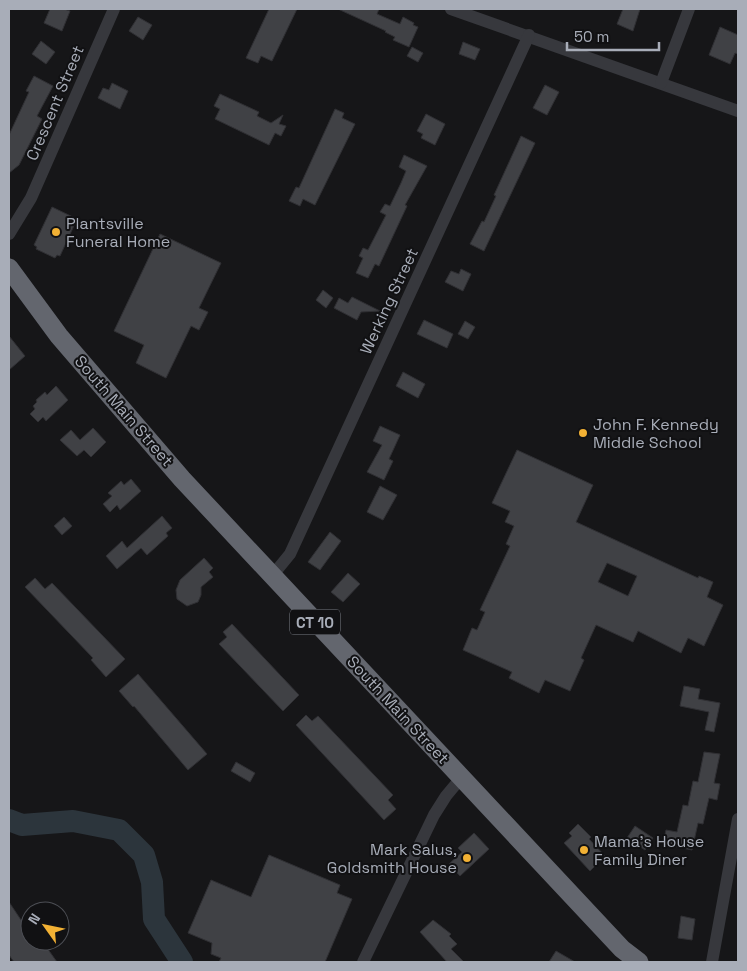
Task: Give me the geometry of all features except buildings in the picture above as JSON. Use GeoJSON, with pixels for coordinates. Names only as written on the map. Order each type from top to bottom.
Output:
{"type":"FeatureCollection","features":[{"type":"Feature","properties":{"kind":"highway","name":"South Main Street"},"geometry":{"type":"LineString","coordinates":[[9,268],[59,336],[124,413],[272,576],[622,949],[638,962]]}},
{"type":"Feature","properties":{"kind":"street","name":"Crescent Street"},"geometry":{"type":"LineString","coordinates":[[9,234],[31,198],[114,9]]}},
{"type":"Feature","properties":{"kind":"street"},"geometry":{"type":"LineString","coordinates":[[452,9],[738,111]]}},
{"type":"Feature","properties":{"kind":"street"},"geometry":{"type":"LineString","coordinates":[[661,82],[689,9]]}},
{"type":"Feature","properties":{"kind":"street","name":"Werking Street"},"geometry":{"type":"LineString","coordinates":[[272,576],[290,554],[529,35]]}},
{"type":"Feature","properties":{"kind":"street"},"geometry":{"type":"LineString","coordinates":[[364,962],[434,815],[446,796],[462,778]]}},
{"type":"Feature","properties":{"kind":"street"},"geometry":{"type":"LineString","coordinates":[[712,962],[738,821]]}},
{"type":"Feature","properties":{"kind":"waterway"},"geometry":{"type":"LineString","coordinates":[[9,820],[22,825],[73,821],[119,830],[144,855],[152,882],[154,919],[182,962]]}},
{"type":"Feature","properties":{"kind":"place","name":"Plantsville Funeral Home"},"geometry":{"type":"Point","coordinates":[56,232]}},
{"type":"Feature","properties":{"kind":"place","name":"John F. Kennedy Middle School"},"geometry":{"type":"Point","coordinates":[583,433]}},
{"type":"Feature","properties":{"kind":"place","name":"Mama's House Family Diner"},"geometry":{"type":"Point","coordinates":[584,850]}},
{"type":"Feature","properties":{"kind":"place","name":"Mark Salus, Goldsmith House"},"geometry":{"type":"Point","coordinates":[467,858]}}]}
